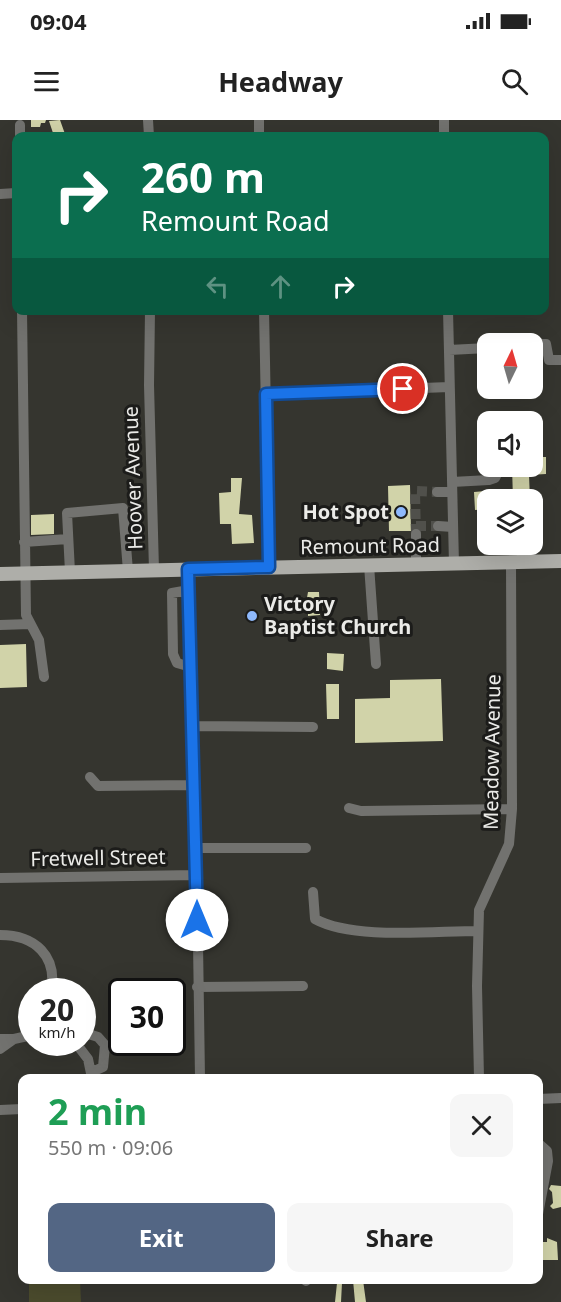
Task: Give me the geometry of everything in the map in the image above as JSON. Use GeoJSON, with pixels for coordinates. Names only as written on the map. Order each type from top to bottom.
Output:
{"type":"FeatureCollection","features":[{"type":"Feature","properties":{"kind":"main road","name":"Remount Road"},"geometry":{"type":"LineString","coordinates":[[0,574],[561,561]]}},
{"type":"Feature","properties":{"kind":"street"},"geometry":{"type":"LineString","coordinates":[[22,315],[26,615],[39,640],[44,677]]}},
{"type":"Feature","properties":{"kind":"street","name":"Hoover Avenue"},"geometry":{"type":"LineString","coordinates":[[150,315],[149,384],[154,570]]}},
{"type":"Feature","properties":{"kind":"street"},"geometry":{"type":"LineString","coordinates":[[264,315],[269,567]]}},
{"type":"Feature","properties":{"kind":"street"},"geometry":{"type":"LineString","coordinates":[[448,315],[454,564]]}},
{"type":"Feature","properties":{"kind":"street"},"geometry":{"type":"LineString","coordinates":[[543,344],[546,344],[549,360],[561,360]]}},
{"type":"Feature","properties":{"kind":"street"},"geometry":{"type":"LineString","coordinates":[[449,350],[477,349]]}},
{"type":"Feature","properties":{"kind":"street"},"geometry":{"type":"LineString","coordinates":[[266,394],[449,387]]}},
{"type":"Feature","properties":{"kind":"street"},"geometry":{"type":"LineString","coordinates":[[436,492],[496,477]]}},
{"type":"Feature","properties":{"kind":"street"},"geometry":{"type":"LineString","coordinates":[[70,572],[67,513],[123,508],[128,571]]}},
{"type":"Feature","properties":{"kind":"street"},"geometry":{"type":"LineString","coordinates":[[438,526],[453,527]]}},
{"type":"Feature","properties":{"kind":"street"},"geometry":{"type":"LineString","coordinates":[[416,534],[416,565]]}},
{"type":"Feature","properties":{"kind":"street"},"geometry":{"type":"LineString","coordinates":[[24,542],[68,539]]}},
{"type":"Feature","properties":{"kind":"street","name":"Meadow Avenue"},"geometry":{"type":"LineString","coordinates":[[479,1074],[479,909],[508,844],[512,809],[511,563]]}},
{"type":"Feature","properties":{"kind":"street"},"geometry":{"type":"LineString","coordinates":[[369,566],[376,664]]}},
{"type":"Feature","properties":{"kind":"street"},"geometry":{"type":"LineString","coordinates":[[188,569],[197,875],[200,1074]]}},
{"type":"Feature","properties":{"kind":"street"},"geometry":{"type":"LineString","coordinates":[[189,590],[172,593],[173,633],[175,660],[191,668]]}},
{"type":"Feature","properties":{"kind":"street"},"geometry":{"type":"LineString","coordinates":[[0,625],[30,624]]}},
{"type":"Feature","properties":{"kind":"street"},"geometry":{"type":"LineString","coordinates":[[192,726],[313,727]]}},
{"type":"Feature","properties":{"kind":"street"},"geometry":{"type":"LineString","coordinates":[[90,777],[98,786],[194,785]]}},
{"type":"Feature","properties":{"kind":"street"},"geometry":{"type":"LineString","coordinates":[[348,808],[361,811],[512,809]]}},
{"type":"Feature","properties":{"kind":"street"},"geometry":{"type":"LineString","coordinates":[[196,848],[306,848]]}},
{"type":"Feature","properties":{"kind":"street","name":"Fretwell Street"},"geometry":{"type":"LineString","coordinates":[[0,878],[197,875]]}},
{"type":"Feature","properties":{"kind":"street"},"geometry":{"type":"LineString","coordinates":[[313,892],[315,919],[324,924],[371,932],[478,931]]}},
{"type":"Feature","properties":{"kind":"street"},"geometry":{"type":"LineString","coordinates":[[0,935],[31,940],[45,951],[52,965],[52,978]]}},
{"type":"Feature","properties":{"kind":"street"},"geometry":{"type":"LineString","coordinates":[[197,987],[303,986]]}},
{"type":"Feature","properties":{"kind":"street"},"geometry":{"type":"LineString","coordinates":[[93,1074],[103,1067],[105,1045],[96,1036]]}},
{"type":"Feature","properties":{"kind":"street"},"geometry":{"type":"LineString","coordinates":[[0,1039],[14,1040]]}},
{"type":"Feature","properties":{"kind":"street"},"geometry":{"type":"LineString","coordinates":[[0,1049],[18,1039]]}},
{"type":"Feature","properties":{"kind":"street"},"geometry":{"type":"LineString","coordinates":[[86,1056],[92,1074]]}},
{"type":"Feature","properties":{"kind":"street"},"geometry":{"type":"LineString","coordinates":[[543,1099],[561,1098]]}},
{"type":"Feature","properties":{"kind":"street"},"geometry":{"type":"LineString","coordinates":[[0,1110],[18,1109]]}},
{"type":"Feature","properties":{"kind":"street"},"geometry":{"type":"LineString","coordinates":[[543,1147],[547,1151],[548,1161],[543,1188]]}},
{"type":"Feature","properties":{"kind":"shaded area"},"geometry":{"type":"Polygon","coordinates":[[[29,1284],[80,1284],[81,1302],[29,1302],[29,1284]]]}},
{"type":"Feature","properties":{"kind":"building"},"geometry":{"type":"Polygon","coordinates":[[[31,120],[46,120],[45,123],[41,123],[40,127],[31,127],[31,120]]]}},
{"type":"Feature","properties":{"kind":"building"},"geometry":{"type":"Polygon","coordinates":[[[60,120],[64,132],[53,132],[49,121],[60,120]]]}},
{"type":"Feature","properties":{"kind":"building"},"geometry":{"type":"Polygon","coordinates":[[[543,457],[546,457],[546,474],[543,474],[543,457]]]}},
{"type":"Feature","properties":{"kind":"building"},"geometry":{"type":"Polygon","coordinates":[[[512,477],[529,477],[530,489],[513,489],[512,477]]]}},
{"type":"Feature","properties":{"kind":"building"},"geometry":{"type":"Polygon","coordinates":[[[231,478],[242,478],[239,514],[252,515],[254,543],[232,544],[231,524],[220,524],[219,493],[231,492],[231,478]]]}},
{"type":"Feature","properties":{"kind":"building"},"geometry":{"type":"Polygon","coordinates":[[[410,485],[411,531],[389,531],[388,486],[410,485]]]}},
{"type":"Feature","properties":{"kind":"building"},"geometry":{"type":"Polygon","coordinates":[[[474,492],[477,492],[477,510],[475,510],[474,492]]]}},
{"type":"Feature","properties":{"kind":"building"},"geometry":{"type":"Polygon","coordinates":[[[54,514],[54,534],[31,535],[31,515],[54,514]]]}},
{"type":"Feature","properties":{"kind":"building"},"geometry":{"type":"Polygon","coordinates":[[[308,592],[319,592],[320,615],[308,616],[308,608],[305,609],[308,592]]]}},
{"type":"Feature","properties":{"kind":"building"},"geometry":{"type":"Polygon","coordinates":[[[26,644],[27,687],[0,688],[0,645],[26,644]]]}},
{"type":"Feature","properties":{"kind":"building"},"geometry":{"type":"Polygon","coordinates":[[[327,653],[344,654],[343,671],[327,669],[327,653]]]}},
{"type":"Feature","properties":{"kind":"building"},"geometry":{"type":"Polygon","coordinates":[[[441,679],[443,741],[355,743],[355,699],[390,698],[390,680],[441,679]]]}},
{"type":"Feature","properties":{"kind":"building"},"geometry":{"type":"Polygon","coordinates":[[[326,684],[339,684],[339,719],[327,719],[326,684]]]}},
{"type":"Feature","properties":{"kind":"building"},"geometry":{"type":"Polygon","coordinates":[[[551,1185],[561,1186],[561,1207],[553,1209],[550,1206],[553,1203],[552,1192],[549,1189],[551,1185]]]}},
{"type":"Feature","properties":{"kind":"building"},"geometry":{"type":"Polygon","coordinates":[[[547,1238],[557,1242],[558,1260],[543,1260],[543,1242],[547,1242],[547,1238]]]}},
{"type":"Feature","properties":{"kind":"building"},"geometry":{"type":"Polygon","coordinates":[[[337,1284],[342,1284],[341,1302],[335,1302],[337,1284]]]}},
{"type":"Feature","properties":{"kind":"building"},"geometry":{"type":"Polygon","coordinates":[[[353,1284],[364,1284],[366,1302],[355,1302],[353,1284]]]}},
{"type":"Feature","properties":{"kind":"tunnel"},"geometry":{"type":"LineString","coordinates":[[416,534],[415,491],[437,492]]}},
{"type":"Feature","properties":{"kind":"tunnel"},"geometry":{"type":"LineString","coordinates":[[416,526],[438,526]]}},
{"type":"Feature","properties":{"kind":"place","name":"Hot Spot"},"geometry":{"type":"Point","coordinates":[401,512]}},
{"type":"Feature","properties":{"kind":"place","name":"Victory Baptist Church"},"geometry":{"type":"Point","coordinates":[252,616]}},
{"type":"Feature","properties":{"kind":"route"},"geometry":{"type":"LineString","coordinates":[[197,920],[188,569],[269,567],[266,394],[403,389]]}}]}
